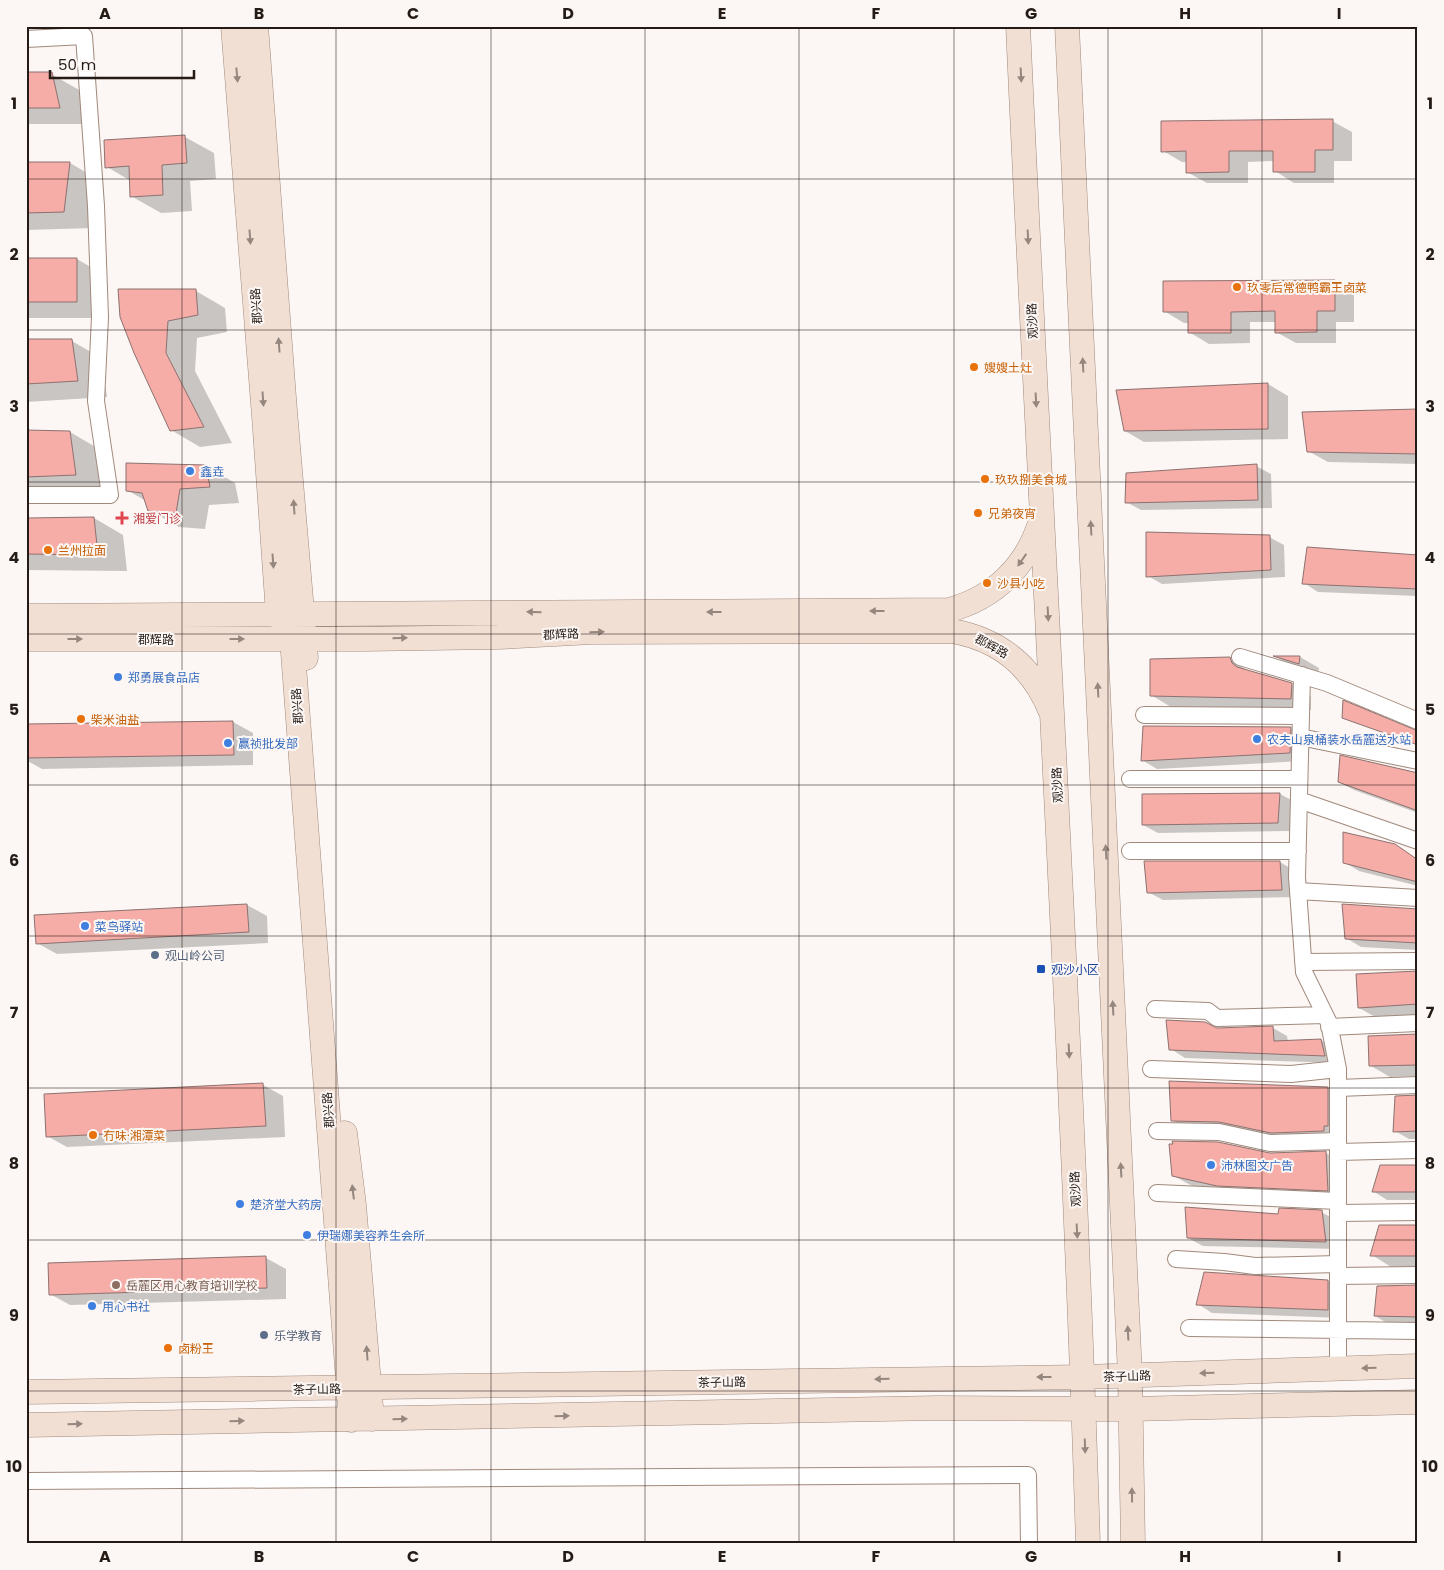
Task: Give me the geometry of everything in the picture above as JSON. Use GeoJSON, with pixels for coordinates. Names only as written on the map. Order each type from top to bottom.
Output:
{"type":"FeatureCollection","features":[{"type":"Feature","properties":{"kind":"main road","name":"郡兴路"},"geometry":{"type":"LineString","coordinates":[[232,26],[278,614],[298,639]]}},
{"type":"Feature","properties":{"kind":"main road","name":"郡兴路"},"geometry":{"type":"LineString","coordinates":[[256,26],[284,411],[303,614],[298,639],[343,1113],[354,1205],[361,1420]]}},
{"type":"Feature","properties":{"kind":"main road","name":"观沙路"},"geometry":{"type":"LineString","coordinates":[[1018,26],[1054,720],[1083,1377],[1088,1544]]}},
{"type":"Feature","properties":{"kind":"main road"},"geometry":{"type":"LineString","coordinates":[[1068,26],[1130,1375],[1133,1544]]}},
{"type":"Feature","properties":{"kind":"main road","name":"郡辉路"},"geometry":{"type":"LineString","coordinates":[[26,616],[949,610],[978,600],[1005,580],[1028,551],[1042,516]]}},
{"type":"Feature","properties":{"kind":"main road","name":"郡辉路"},"geometry":{"type":"LineString","coordinates":[[26,639],[298,639],[498,637],[602,632],[952,631],[985,640],[1019,662],[1039,687],[1054,720]]}},
{"type":"Feature","properties":{"kind":"main road","name":"茶子山路"},"geometry":{"type":"LineString","coordinates":[[26,1392],[359,1389],[928,1378],[1083,1377],[1418,1366]]}},
{"type":"Feature","properties":{"kind":"main road"},"geometry":{"type":"LineString","coordinates":[[26,1425],[938,1408],[1084,1410],[1418,1402]]}},
{"type":"Feature","properties":{"kind":"street"},"geometry":{"type":"LineString","coordinates":[[26,39],[84,36],[96,206],[100,317],[96,401],[110,495],[26,495]]}},
{"type":"Feature","properties":{"kind":"street"},"geometry":{"type":"LineString","coordinates":[[1240,657],[1302,675],[1418,720]]}},
{"type":"Feature","properties":{"kind":"street"},"geometry":{"type":"LineString","coordinates":[[1302,675],[1298,891],[1303,962],[1304,972],[1327,1021],[1338,1069],[1338,1370]]}},
{"type":"Feature","properties":{"kind":"street"},"geometry":{"type":"LineString","coordinates":[[1144,715],[1301,716]]}},
{"type":"Feature","properties":{"kind":"street"},"geometry":{"type":"LineString","coordinates":[[1300,737],[1418,761]]}},
{"type":"Feature","properties":{"kind":"street"},"geometry":{"type":"LineString","coordinates":[[1130,779],[1299,779]]}},
{"type":"Feature","properties":{"kind":"street"},"geometry":{"type":"LineString","coordinates":[[1299,800],[1418,841]]}},
{"type":"Feature","properties":{"kind":"street"},"geometry":{"type":"LineString","coordinates":[[1130,851],[1298,851]]}},
{"type":"Feature","properties":{"kind":"street"},"geometry":{"type":"LineString","coordinates":[[1298,891],[1418,898]]}},
{"type":"Feature","properties":{"kind":"street"},"geometry":{"type":"LineString","coordinates":[[1303,962],[1418,961]]}},
{"type":"Feature","properties":{"kind":"street"},"geometry":{"type":"LineString","coordinates":[[1155,1009],[1208,1012],[1217,1018],[1418,1023]]}},
{"type":"Feature","properties":{"kind":"street"},"geometry":{"type":"LineString","coordinates":[[1151,1069],[1291,1074],[1338,1069]]}},
{"type":"Feature","properties":{"kind":"street"},"geometry":{"type":"LineString","coordinates":[[1338,1088],[1418,1084]]}},
{"type":"Feature","properties":{"kind":"street"},"geometry":{"type":"LineString","coordinates":[[1157,1131],[1219,1132],[1270,1143],[1418,1150]]}},
{"type":"Feature","properties":{"kind":"street"},"geometry":{"type":"LineString","coordinates":[[1157,1193],[1418,1212]]}},
{"type":"Feature","properties":{"kind":"street"},"geometry":{"type":"LineString","coordinates":[[1176,1259],[1255,1266],[1418,1275]]}},
{"type":"Feature","properties":{"kind":"street"},"geometry":{"type":"LineString","coordinates":[[1189,1328],[1418,1331]]}},
{"type":"Feature","properties":{"kind":"street"},"geometry":{"type":"LineString","coordinates":[[26,1481],[1028,1475],[1029,1544]]}},
{"type":"Feature","properties":{"kind":"building"},"geometry":{"type":"Polygon","coordinates":[[[26,72],[52,72],[60,108],[26,108],[26,72]]]}},
{"type":"Feature","properties":{"kind":"building"},"geometry":{"type":"Polygon","coordinates":[[[1333,119],[1333,150],[1315,150],[1315,172],[1273,172],[1273,151],[1229,151],[1229,172],[1186,173],[1186,151],[1161,152],[1161,121],[1333,119]]]}},
{"type":"Feature","properties":{"kind":"building"},"geometry":{"type":"Polygon","coordinates":[[[185,135],[187,163],[162,165],[163,195],[130,197],[129,166],[105,168],[104,140],[185,135]]]}},
{"type":"Feature","properties":{"kind":"building"},"geometry":{"type":"Polygon","coordinates":[[[26,162],[70,162],[64,212],[26,213],[26,162]]]}},
{"type":"Feature","properties":{"kind":"building"},"geometry":{"type":"Polygon","coordinates":[[[26,258],[77,258],[77,302],[26,302],[26,258]]]}},
{"type":"Feature","properties":{"kind":"building"},"geometry":{"type":"Polygon","coordinates":[[[1335,280],[1335,311],[1317,311],[1317,332],[1275,333],[1275,311],[1231,312],[1231,333],[1188,333],[1188,312],[1163,312],[1163,281],[1335,280]]]}},
{"type":"Feature","properties":{"kind":"building"},"geometry":{"type":"Polygon","coordinates":[[[118,289],[196,289],[198,315],[168,321],[166,353],[204,427],[170,431],[134,353],[120,317],[118,289]]]}},
{"type":"Feature","properties":{"kind":"building"},"geometry":{"type":"Polygon","coordinates":[[[26,339],[72,339],[78,381],[26,384],[26,339]]]}},
{"type":"Feature","properties":{"kind":"building"},"geometry":{"type":"Polygon","coordinates":[[[1268,383],[1268,429],[1124,431],[1116,390],[1268,383]]]}},
{"type":"Feature","properties":{"kind":"building"},"geometry":{"type":"Polygon","coordinates":[[[1418,409],[1418,454],[1307,452],[1302,412],[1418,409]]]}},
{"type":"Feature","properties":{"kind":"building"},"geometry":{"type":"Polygon","coordinates":[[[26,430],[70,431],[76,475],[26,477],[26,430]]]}},
{"type":"Feature","properties":{"kind":"building"},"geometry":{"type":"Polygon","coordinates":[[[126,463],[206,465],[210,487],[180,489],[176,513],[148,511],[142,493],[126,491],[126,463]]]}},
{"type":"Feature","properties":{"kind":"building"},"geometry":{"type":"Polygon","coordinates":[[[1257,464],[1258,500],[1125,503],[1126,473],[1257,464]]]}},
{"type":"Feature","properties":{"kind":"building"},"geometry":{"type":"Polygon","coordinates":[[[94,517],[98,555],[26,554],[26,518],[94,517]]]}},
{"type":"Feature","properties":{"kind":"building"},"geometry":{"type":"Polygon","coordinates":[[[1146,532],[1270,535],[1271,570],[1146,577],[1146,532]]]}},
{"type":"Feature","properties":{"kind":"building"},"geometry":{"type":"Polygon","coordinates":[[[1307,547],[1418,555],[1418,589],[1302,584],[1307,547]]]}},
{"type":"Feature","properties":{"kind":"building"},"geometry":{"type":"Polygon","coordinates":[[[1273,656],[1300,656],[1299,664],[1273,656]]]}},
{"type":"Feature","properties":{"kind":"building"},"geometry":{"type":"Polygon","coordinates":[[[1230,657],[1232,663],[1237,667],[1292,683],[1291,699],[1150,696],[1150,659],[1230,657]]]}},
{"type":"Feature","properties":{"kind":"building"},"geometry":{"type":"Polygon","coordinates":[[[1343,700],[1418,731],[1418,745],[1342,718],[1343,700]]]}},
{"type":"Feature","properties":{"kind":"building"},"geometry":{"type":"Polygon","coordinates":[[[233,721],[234,755],[26,758],[26,724],[233,721]]]}},
{"type":"Feature","properties":{"kind":"building"},"geometry":{"type":"Polygon","coordinates":[[[1143,726],[1291,727],[1290,753],[1141,761],[1143,726]]]}},
{"type":"Feature","properties":{"kind":"building"},"geometry":{"type":"Polygon","coordinates":[[[1340,755],[1418,773],[1418,811],[1338,782],[1340,755]]]}},
{"type":"Feature","properties":{"kind":"building"},"geometry":{"type":"Polygon","coordinates":[[[1280,793],[1278,823],[1142,825],[1142,794],[1280,793]]]}},
{"type":"Feature","properties":{"kind":"building"},"geometry":{"type":"Polygon","coordinates":[[[1343,832],[1395,844],[1418,860],[1418,882],[1343,863],[1343,832]]]}},
{"type":"Feature","properties":{"kind":"building"},"geometry":{"type":"Polygon","coordinates":[[[1144,861],[1280,861],[1282,890],[1147,893],[1144,861]]]}},
{"type":"Feature","properties":{"kind":"building"},"geometry":{"type":"Polygon","coordinates":[[[247,904],[249,932],[36,944],[34,915],[247,904]]]}},
{"type":"Feature","properties":{"kind":"building"},"geometry":{"type":"Polygon","coordinates":[[[1342,904],[1418,909],[1418,943],[1345,939],[1342,904]]]}},
{"type":"Feature","properties":{"kind":"building"},"geometry":{"type":"Polygon","coordinates":[[[1418,971],[1418,1004],[1358,1008],[1356,974],[1418,971]]]}},
{"type":"Feature","properties":{"kind":"building"},"geometry":{"type":"Polygon","coordinates":[[[1166,1020],[1205,1022],[1217,1028],[1273,1026],[1274,1041],[1321,1039],[1325,1056],[1169,1050],[1166,1020]]]}},
{"type":"Feature","properties":{"kind":"building"},"geometry":{"type":"Polygon","coordinates":[[[1418,1034],[1418,1065],[1369,1066],[1368,1036],[1418,1034]]]}},
{"type":"Feature","properties":{"kind":"building"},"geometry":{"type":"Polygon","coordinates":[[[1169,1081],[1328,1087],[1328,1126],[1324,1126],[1324,1131],[1271,1133],[1219,1122],[1171,1121],[1169,1081]]]}},
{"type":"Feature","properties":{"kind":"building"},"geometry":{"type":"Polygon","coordinates":[[[263,1083],[266,1126],[46,1137],[44,1094],[263,1083]]]}},
{"type":"Feature","properties":{"kind":"building"},"geometry":{"type":"Polygon","coordinates":[[[1418,1095],[1418,1131],[1393,1132],[1395,1096],[1418,1095]]]}},
{"type":"Feature","properties":{"kind":"building"},"geometry":{"type":"Polygon","coordinates":[[[1172,1141],[1218,1142],[1270,1153],[1326,1151],[1328,1191],[1217,1186],[1172,1176],[1169,1144],[1173,1144],[1172,1141]]]}},
{"type":"Feature","properties":{"kind":"building"},"geometry":{"type":"Polygon","coordinates":[[[1380,1165],[1418,1165],[1418,1192],[1372,1192],[1380,1165]]]}},
{"type":"Feature","properties":{"kind":"building"},"geometry":{"type":"Polygon","coordinates":[[[1185,1207],[1278,1214],[1279,1208],[1322,1210],[1326,1242],[1187,1238],[1185,1207]]]}},
{"type":"Feature","properties":{"kind":"building"},"geometry":{"type":"Polygon","coordinates":[[[1379,1225],[1418,1225],[1418,1256],[1370,1256],[1379,1225]]]}},
{"type":"Feature","properties":{"kind":"building"},"geometry":{"type":"Polygon","coordinates":[[[266,1256],[267,1288],[49,1295],[48,1263],[266,1256]]]}},
{"type":"Feature","properties":{"kind":"building"},"geometry":{"type":"Polygon","coordinates":[[[1204,1272],[1328,1280],[1328,1310],[1196,1305],[1204,1272]]]}},
{"type":"Feature","properties":{"kind":"building"},"geometry":{"type":"Polygon","coordinates":[[[1418,1285],[1418,1317],[1374,1316],[1377,1286],[1418,1285]]]}},
{"type":"Feature","properties":{"kind":"place","name":"玖零后常德鸭霸王卤菜"},"geometry":{"type":"Point","coordinates":[1237,287]}},
{"type":"Feature","properties":{"kind":"place","name":"嫂嫂土灶"},"geometry":{"type":"Point","coordinates":[974,367]}},
{"type":"Feature","properties":{"kind":"place","name":"鑫垚"},"geometry":{"type":"Point","coordinates":[190,471]}},
{"type":"Feature","properties":{"kind":"place","name":"玖玖捌美食城"},"geometry":{"type":"Point","coordinates":[985,479]}},
{"type":"Feature","properties":{"kind":"place","name":"兄弟夜宵"},"geometry":{"type":"Point","coordinates":[978,513]}},
{"type":"Feature","properties":{"kind":"place","name":"湘爱门诊"},"geometry":{"type":"Point","coordinates":[122,518]}},
{"type":"Feature","properties":{"kind":"place","name":"兰州拉面"},"geometry":{"type":"Point","coordinates":[48,550]}},
{"type":"Feature","properties":{"kind":"place","name":"沙县小吃"},"geometry":{"type":"Point","coordinates":[987,583]}},
{"type":"Feature","properties":{"kind":"place","name":"郑勇展食品店"},"geometry":{"type":"Point","coordinates":[118,677]}},
{"type":"Feature","properties":{"kind":"place","name":"柴米油盐"},"geometry":{"type":"Point","coordinates":[81,719]}},
{"type":"Feature","properties":{"kind":"place","name":"农夫山泉桶装水岳麓送水站"},"geometry":{"type":"Point","coordinates":[1257,739]}},
{"type":"Feature","properties":{"kind":"place","name":"赢祯批发部"},"geometry":{"type":"Point","coordinates":[228,743]}},
{"type":"Feature","properties":{"kind":"place","name":"菜鸟驿站"},"geometry":{"type":"Point","coordinates":[85,926]}},
{"type":"Feature","properties":{"kind":"place","name":"观山岭公司"},"geometry":{"type":"Point","coordinates":[155,955]}},
{"type":"Feature","properties":{"kind":"place","name":"观沙小区"},"geometry":{"type":"Point","coordinates":[1041,969]}},
{"type":"Feature","properties":{"kind":"place","name":"冇味·湘潭菜"},"geometry":{"type":"Point","coordinates":[93,1135]}},
{"type":"Feature","properties":{"kind":"place","name":"沛林图文广告"},"geometry":{"type":"Point","coordinates":[1211,1165]}},
{"type":"Feature","properties":{"kind":"place","name":"楚济堂大药房"},"geometry":{"type":"Point","coordinates":[240,1204]}},
{"type":"Feature","properties":{"kind":"place","name":"伊瑞娜美容养生会所"},"geometry":{"type":"Point","coordinates":[307,1235]}},
{"type":"Feature","properties":{"kind":"place","name":"岳麓区用心教育培训学校"},"geometry":{"type":"Point","coordinates":[116,1285]}},
{"type":"Feature","properties":{"kind":"place","name":"用心书社"},"geometry":{"type":"Point","coordinates":[92,1306]}},
{"type":"Feature","properties":{"kind":"place","name":"乐学教育"},"geometry":{"type":"Point","coordinates":[264,1335]}},
{"type":"Feature","properties":{"kind":"place","name":"卤粉王"},"geometry":{"type":"Point","coordinates":[168,1348]}}]}
